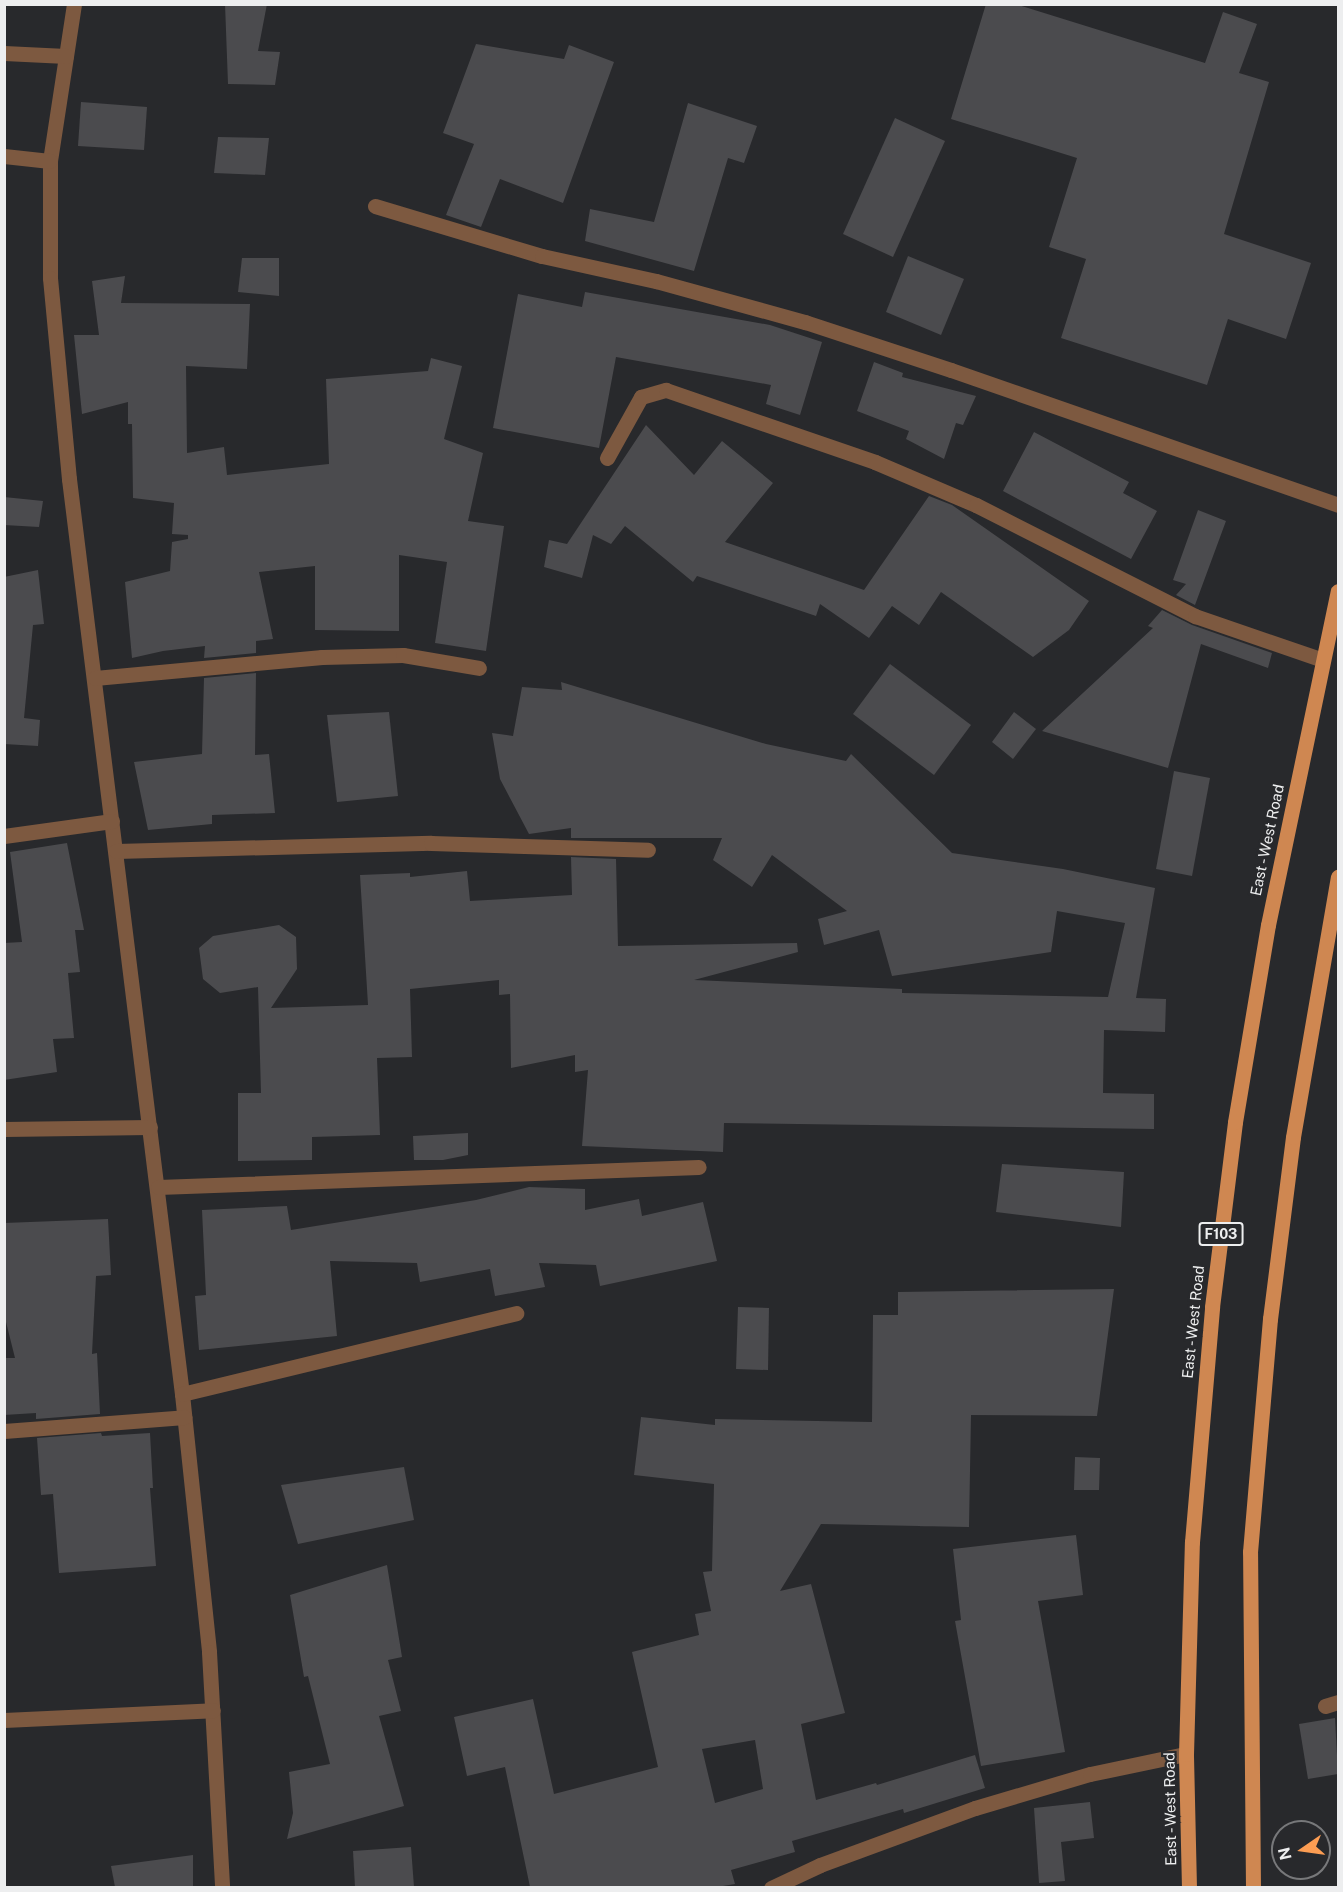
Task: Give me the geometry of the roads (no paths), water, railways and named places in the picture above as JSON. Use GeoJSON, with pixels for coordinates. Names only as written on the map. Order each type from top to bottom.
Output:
{"type":"FeatureCollection","features":[{"type":"Feature","properties":{"kind":"main road","name":"East - West Road"},"geometry":{"type":"LineString","coordinates":[[1189,1887],[1186,1754],[1192,1542],[1213,1295],[1235,1122],[1268,925],[1338,591]]}},
{"type":"Feature","properties":{"kind":"main road"},"geometry":{"type":"LineString","coordinates":[[1253,1887],[1250,1552],[1266,1365],[1293,1137],[1338,878]]}},
{"type":"Feature","properties":{"kind":"street"},"geometry":{"type":"LineString","coordinates":[[74,4],[50,161],[50,278],[69,478],[182,1394],[209,1652],[222,1887]]}},
{"type":"Feature","properties":{"kind":"street"},"geometry":{"type":"LineString","coordinates":[[4,52],[66,56]]}},
{"type":"Feature","properties":{"kind":"street"},"geometry":{"type":"LineString","coordinates":[[4,156],[50,161]]}},
{"type":"Feature","properties":{"kind":"street"},"geometry":{"type":"LineString","coordinates":[[375,206],[542,256],[656,281],[805,322],[951,370],[1338,505]]}},
{"type":"Feature","properties":{"kind":"street"},"geometry":{"type":"LineString","coordinates":[[607,458],[641,397],[666,390],[875,462],[976,505],[1195,616],[1323,660]]}},
{"type":"Feature","properties":{"kind":"street"},"geometry":{"type":"LineString","coordinates":[[95,678],[322,657],[403,655],[479,668]]}},
{"type":"Feature","properties":{"kind":"street"},"geometry":{"type":"LineString","coordinates":[[4,836],[112,821]]}},
{"type":"Feature","properties":{"kind":"street"},"geometry":{"type":"LineString","coordinates":[[116,851],[431,843],[648,850]]}},
{"type":"Feature","properties":{"kind":"street"},"geometry":{"type":"LineString","coordinates":[[4,1129],[150,1127]]}},
{"type":"Feature","properties":{"kind":"street"},"geometry":{"type":"LineString","coordinates":[[158,1187],[699,1167]]}},
{"type":"Feature","properties":{"kind":"street"},"geometry":{"type":"LineString","coordinates":[[182,1394],[516,1313]]}},
{"type":"Feature","properties":{"kind":"street"},"geometry":{"type":"LineString","coordinates":[[4,1431],[184,1417]]}},
{"type":"Feature","properties":{"kind":"street"},"geometry":{"type":"LineString","coordinates":[[4,1720],[213,1710]]}},
{"type":"Feature","properties":{"kind":"street"},"geometry":{"type":"LineString","coordinates":[[771,1887],[820,1865],[975,1808],[1090,1774],[1186,1754]]}}]}
